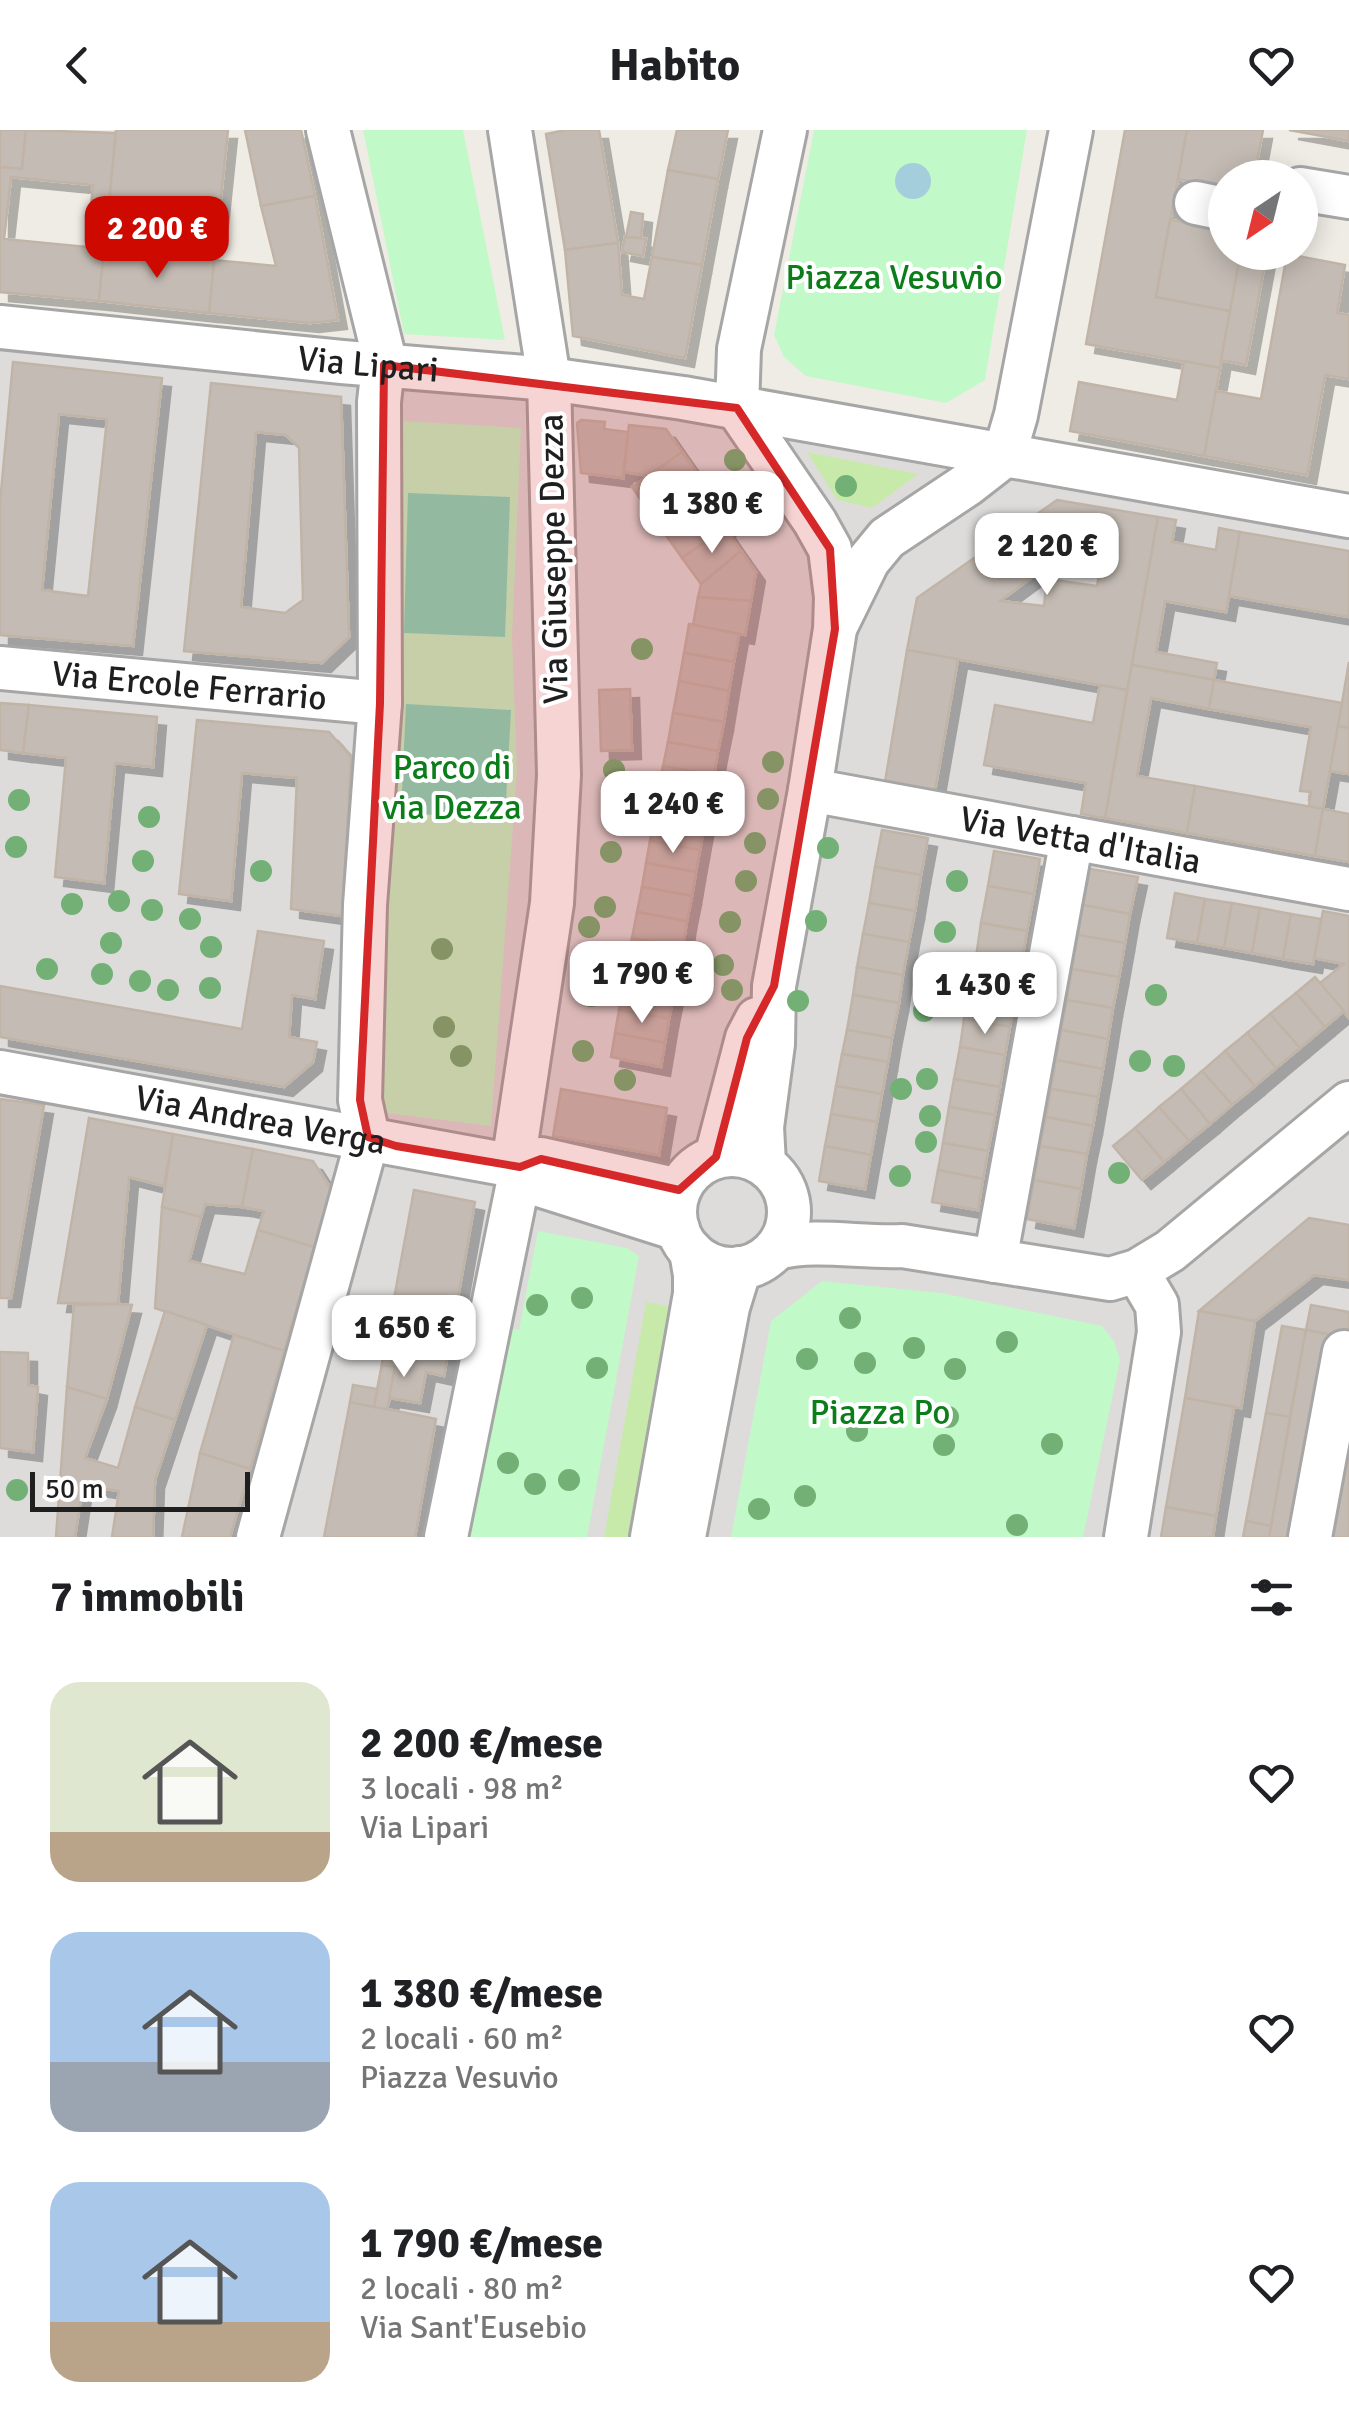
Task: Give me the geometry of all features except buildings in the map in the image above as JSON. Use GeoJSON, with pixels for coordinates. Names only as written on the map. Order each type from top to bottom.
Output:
{"type":"FeatureCollection","features":[{"type":"Feature","properties":{"kind":"street"},"geometry":{"type":"LineString","coordinates":[[258,1537],[368,1137],[360,1100],[365,905],[380,704],[379,421],[384,366],[328,130]]}},
{"type":"Feature","properties":{"kind":"street","name":"Via Giuseppe Dezza"},"geometry":{"type":"LineString","coordinates":[[510,130],[549,379],[559,775],[552,902],[516,1144],[520,1167]]}},
{"type":"Feature","properties":{"kind":"street"},"geometry":{"type":"LineString","coordinates":[[764,1164],[762,1127],[773,1044],[774,986],[810,790],[835,629],[836,598],[830,548],[737,408],[739,349],[784,130]]}},
{"type":"Feature","properties":{"kind":"street"},"geometry":{"type":"LineString","coordinates":[[835,629],[868,562],[887,538],[1004,456],[1016,415],[1071,130]]}},
{"type":"Feature","properties":{"kind":"street"},"geometry":{"type":"LineString","coordinates":[[1318,192],[1349,197]]}},
{"type":"Feature","properties":{"kind":"street","name":"Via Lipari"},"geometry":{"type":"LineString","coordinates":[[0,328],[549,379],[737,408]]}},
{"type":"Feature","properties":{"kind":"street"},"geometry":{"type":"LineString","coordinates":[[737,408],[1349,516]]}},
{"type":"Feature","properties":{"kind":"street"},"geometry":{"type":"LineString","coordinates":[[815,522],[853,537],[887,538]]}},
{"type":"Feature","properties":{"kind":"street","name":"Via Ercole Ferrario"},"geometry":{"type":"LineString","coordinates":[[0,668],[380,704]]}},
{"type":"Feature","properties":{"kind":"street","name":"Via Vetta d'Italia"},"geometry":{"type":"LineString","coordinates":[[810,790],[1349,888]]}},
{"type":"Feature","properties":{"kind":"street"},"geometry":{"type":"LineString","coordinates":[[996,1260],[1072,838]]}},
{"type":"Feature","properties":{"kind":"street"},"geometry":{"type":"LineString","coordinates":[[716,1157],[748,1038],[774,986]]}},
{"type":"Feature","properties":{"kind":"street","name":"Via Andrea Verga"},"geometry":{"type":"LineString","coordinates":[[0,1072],[520,1167]]}},
{"type":"Feature","properties":{"kind":"street"},"geometry":{"type":"LineString","coordinates":[[777,1248],[804,1242],[902,1246],[1110,1278],[1137,1271],[1170,1251],[1349,1103]]}},
{"type":"Feature","properties":{"kind":"street"},"geometry":{"type":"LineString","coordinates":[[446,1537],[520,1167],[541,1159],[682,1223],[714,1266],[740,1268],[762,1260],[777,1248],[787,1227],[789,1202],[779,1180],[764,1164],[745,1156],[716,1157],[692,1170],[682,1223],[696,1275],[694,1294],[652,1537]]}},
{"type":"Feature","properties":{"kind":"street"},"geometry":{"type":"LineString","coordinates":[[789,1202],[826,1212],[902,1246]]}},
{"type":"Feature","properties":{"kind":"street"},"geometry":{"type":"LineString","coordinates":[[684,1537],[728,1307],[740,1268]]}},
{"type":"Feature","properties":{"kind":"street"},"geometry":{"type":"LineString","coordinates":[[1126,1537],[1160,1332],[1156,1305],[1137,1271]]}},
{"type":"Feature","properties":{"kind":"street"},"geometry":{"type":"LineString","coordinates":[[1310,1537],[1344,1352],[1349,1353]]}},
{"type":"Feature","properties":{"kind":"highlighted area"},"geometry":{"type":"Polygon","coordinates":[[[384,365],[737,408],[830,549],[835,629],[774,986],[747,1038],[716,1157],[679,1190],[541,1159],[520,1167],[396,1146],[368,1137],[360,1100],[380,703],[384,365]]]}},
{"type":"Feature","properties":{"kind":"shaded area"},"geometry":{"type":"Polygon","coordinates":[[[0,345],[521,388],[1349,533],[1349,1537],[0,1537],[0,345]]]}},
{"type":"Feature","properties":{"kind":"green space"},"geometry":{"type":"Polygon","coordinates":[[[363,130],[463,130],[505,340],[404,334],[363,130]]]}},
{"type":"Feature","properties":{"kind":"green space","name":"Piazza Vesuvio"},"geometry":{"type":"Polygon","coordinates":[[[814,130],[1027,130],[985,380],[946,403],[806,376],[784,357],[774,335],[814,130]]]}},
{"type":"Feature","properties":{"kind":"green space","name":"Parco di via Dezza"},"geometry":{"type":"Polygon","coordinates":[[[402,421],[521,428],[512,638],[517,771],[491,1126],[379,1112],[402,421]]]}},
{"type":"Feature","properties":{"kind":"green space"},"geometry":{"type":"Polygon","coordinates":[[[807,452],[918,474],[872,508],[837,500],[807,452]]]}},
{"type":"Feature","properties":{"kind":"green space"},"geometry":{"type":"Polygon","coordinates":[[[408,493],[510,497],[505,637],[404,633],[408,493]]]}},
{"type":"Feature","properties":{"kind":"green space"},"geometry":{"type":"Polygon","coordinates":[[[406,704],[511,710],[505,819],[401,813],[406,704]]]}},
{"type":"Feature","properties":{"kind":"green space"},"geometry":{"type":"Polygon","coordinates":[[[538,1231],[627,1248],[639,1256],[587,1537],[468,1537],[506,1328],[519,1330],[538,1231]]]}},
{"type":"Feature","properties":{"kind":"green space","name":"Piazza Po"},"geometry":{"type":"Polygon","coordinates":[[[822,1281],[941,1293],[1102,1326],[1114,1341],[1120,1360],[1083,1537],[731,1537],[771,1321],[822,1281]]]}},
{"type":"Feature","properties":{"kind":"green space"},"geometry":{"type":"Polygon","coordinates":[[[646,1302],[679,1308],[667,1375],[656,1383],[628,1537],[604,1537],[646,1302]]]}},
{"type":"Feature","properties":{"kind":"water"},"geometry":{"type":"Polygon","coordinates":[[[913,163],[926,168],[931,181],[926,194],[913,199],[900,194],[895,181],[900,168],[913,163]]]}}]}
